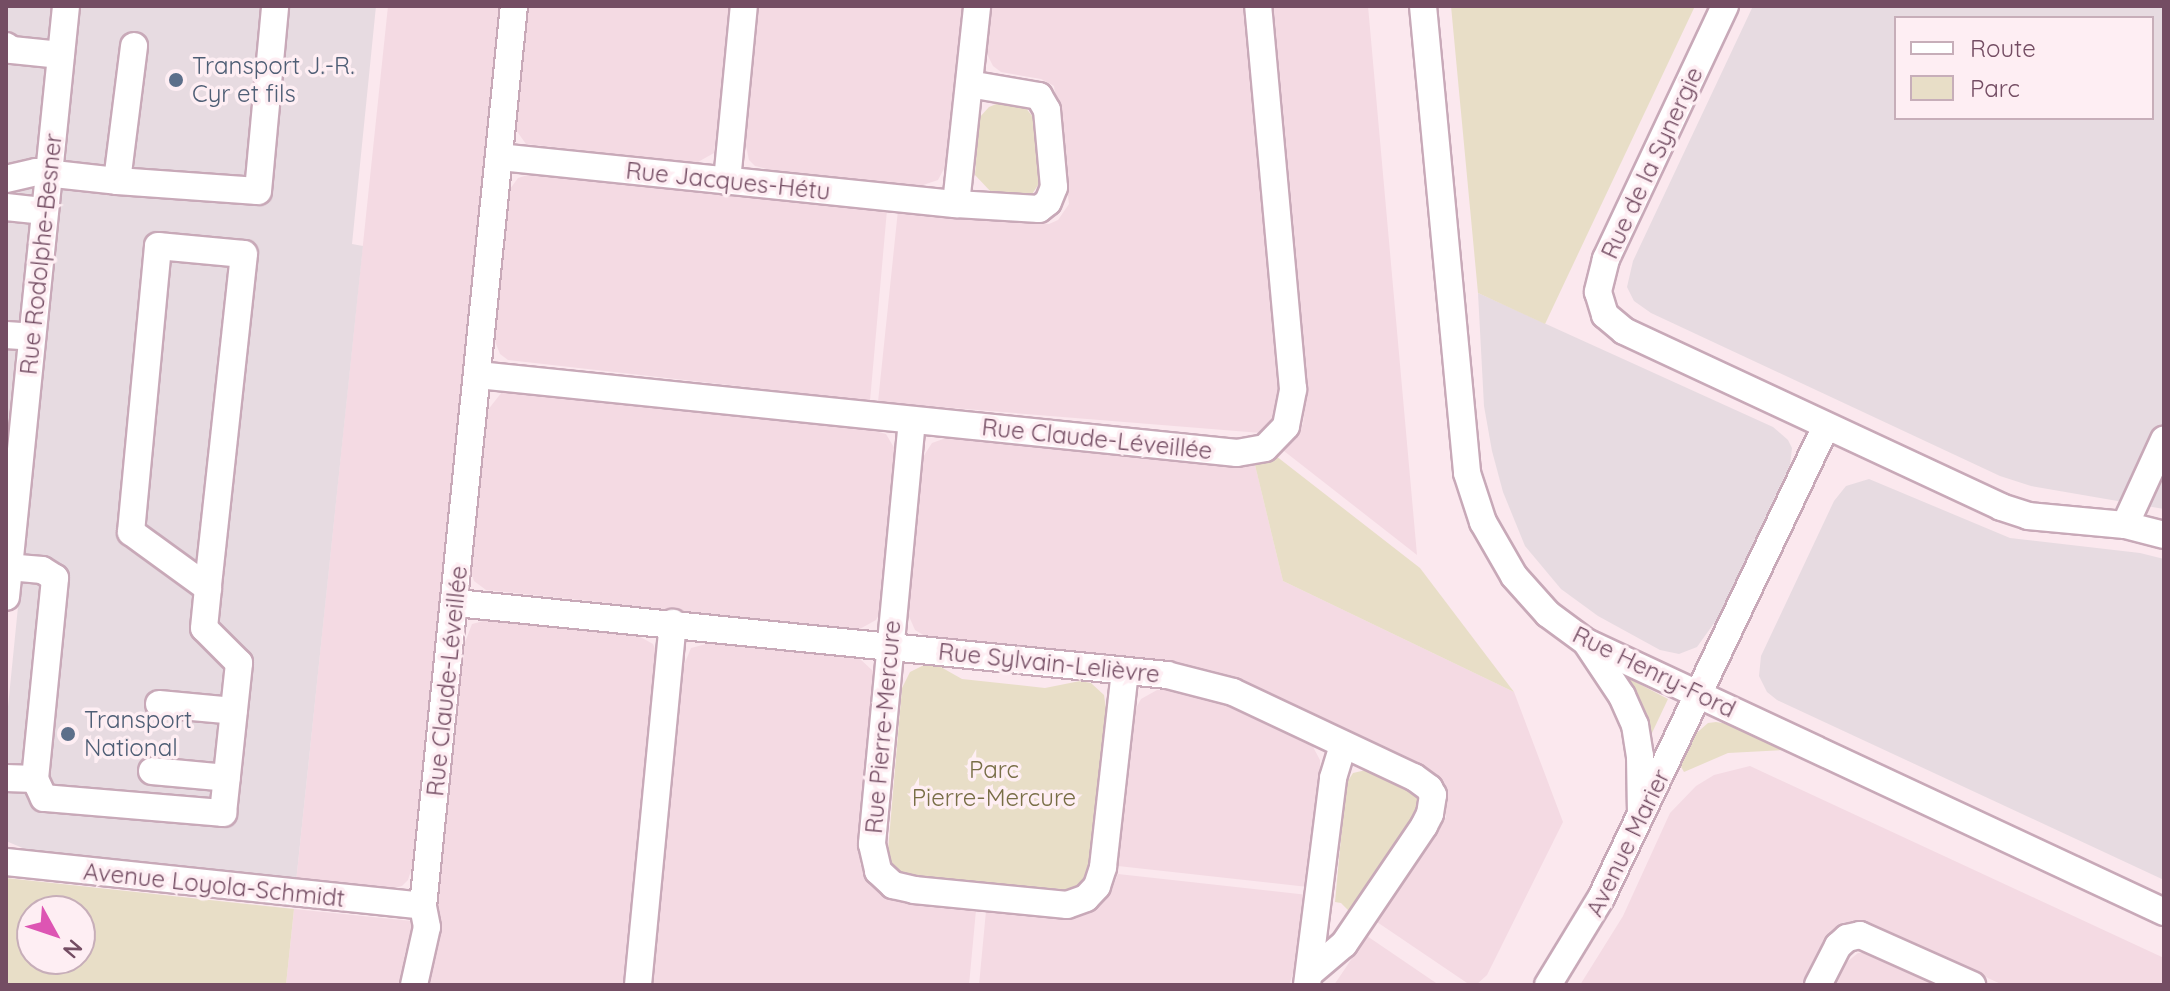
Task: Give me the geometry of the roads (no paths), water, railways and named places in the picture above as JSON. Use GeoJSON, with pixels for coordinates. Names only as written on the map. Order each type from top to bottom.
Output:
{"type":"FeatureCollection","features":[{"type":"Feature","properties":{"kind":"street","name":"Rue Rodolphe-Besner"},"geometry":{"type":"LineString","coordinates":[[6,597],[19,336],[45,211],[66,6]]}},
{"type":"Feature","properties":{"kind":"street"},"geometry":{"type":"LineString","coordinates":[[6,179],[28,172],[258,191],[275,6]]}},
{"type":"Feature","properties":{"kind":"street","name":"Rue Claude-Léveillée"},"geometry":{"type":"LineString","coordinates":[[416,975],[426,937],[423,906],[514,6]]}},
{"type":"Feature","properties":{"kind":"street"},"geometry":{"type":"LineString","coordinates":[[727,181],[744,6]]}},
{"type":"Feature","properties":{"kind":"street"},"geometry":{"type":"LineString","coordinates":[[956,204],[977,6]]}},
{"type":"Feature","properties":{"kind":"street","name":"Rue Claude-Léveillée"},"geometry":{"type":"LineString","coordinates":[[478,375],[1237,453],[1265,448],[1280,435],[1291,414],[1293,389],[1258,6]]}},
{"type":"Feature","properties":{"kind":"street","name":"Rue Henry-Ford"},"geometry":{"type":"LineString","coordinates":[[1423,6],[1463,437],[1471,489],[1490,538],[1514,576],[1548,614],[1586,642],[2164,912]]}},
{"type":"Feature","properties":{"kind":"street","name":"Rue de la Synergie"},"geometry":{"type":"LineString","coordinates":[[1725,6],[1606,259],[1598,292],[1599,304],[1612,324],[2001,507],[2049,519],[2125,525],[2164,535]]}},
{"type":"Feature","properties":{"kind":"street"},"geometry":{"type":"LineString","coordinates":[[6,46],[12,50],[61,55]]}},
{"type":"Feature","properties":{"kind":"street"},"geometry":{"type":"LineString","coordinates":[[117,181],[134,46]]}},
{"type":"Feature","properties":{"kind":"street","name":"Rue Jacques-Hétu"},"geometry":{"type":"LineString","coordinates":[[499,157],[956,204],[1039,209],[1048,202],[1054,187],[1047,110],[1039,96],[969,84]]}},
{"type":"Feature","properties":{"kind":"street"},"geometry":{"type":"LineString","coordinates":[[6,207],[45,211]]}},
{"type":"Feature","properties":{"kind":"street"},"geometry":{"type":"LineString","coordinates":[[9,567],[42,570],[55,578],[35,779],[44,798],[223,813],[239,663],[204,628],[244,254],[158,246],[131,532],[208,588]]}},
{"type":"Feature","properties":{"kind":"street","name":"Rue Pierre-Mercure"},"geometry":{"type":"LineString","coordinates":[[912,420],[872,844],[878,871],[902,888],[1042,903],[1077,903],[1091,893],[1101,877],[1125,671]]}},
{"type":"Feature","properties":{"kind":"street"},"geometry":{"type":"LineString","coordinates":[[1699,695],[1826,426]]}},
{"type":"Feature","properties":{"kind":"street"},"geometry":{"type":"LineString","coordinates":[[2125,525],[2164,440]]}},
{"type":"Feature","properties":{"kind":"street","name":"Rue Sylvain-Lelièvre"},"geometry":{"type":"LineString","coordinates":[[456,603],[1180,677],[1233,692],[1423,782],[1433,795],[1424,826],[1344,944],[1308,979]]}},
{"type":"Feature","properties":{"kind":"street"},"geometry":{"type":"LineString","coordinates":[[638,985],[673,623]]}},
{"type":"Feature","properties":{"kind":"street"},"geometry":{"type":"LineString","coordinates":[[1586,642],[1622,696],[1635,725],[1640,756],[1641,815]]}},
{"type":"Feature","properties":{"kind":"street","name":"Avenue Marier"},"geometry":{"type":"LineString","coordinates":[[1548,985],[1588,923],[1699,695]]}},
{"type":"Feature","properties":{"kind":"street"},"geometry":{"type":"LineString","coordinates":[[159,704],[234,711]]}},
{"type":"Feature","properties":{"kind":"street","name":"Rue Sylvain-Lelièvre"},"geometry":{"type":"LineString","coordinates":[[1308,979],[1333,778],[1343,745]]}},
{"type":"Feature","properties":{"kind":"street"},"geometry":{"type":"LineString","coordinates":[[152,771],[227,778]]}},
{"type":"Feature","properties":{"kind":"street"},"geometry":{"type":"LineString","coordinates":[[6,778],[35,779]]}},
{"type":"Feature","properties":{"kind":"street","name":"Avenue Loyola-Schmidt"},"geometry":{"type":"LineString","coordinates":[[6,862],[423,906]]}},
{"type":"Feature","properties":{"kind":"street"},"geometry":{"type":"LineString","coordinates":[[1818,985],[1838,946],[1847,938],[1860,935],[1972,985]]}},
{"type":"Feature","properties":{"kind":"place","name":"Transport J.-R. Cyr et fils"},"geometry":{"type":"Point","coordinates":[176,80]}},
{"type":"Feature","properties":{"kind":"place","name":"Transport National"},"geometry":{"type":"Point","coordinates":[68,734]}},
{"type":"Feature","properties":{"kind":"park label","name":"Parc Pierre-Mercure"},"geometry":{"type":"Point","coordinates":[994,784]}}]}
